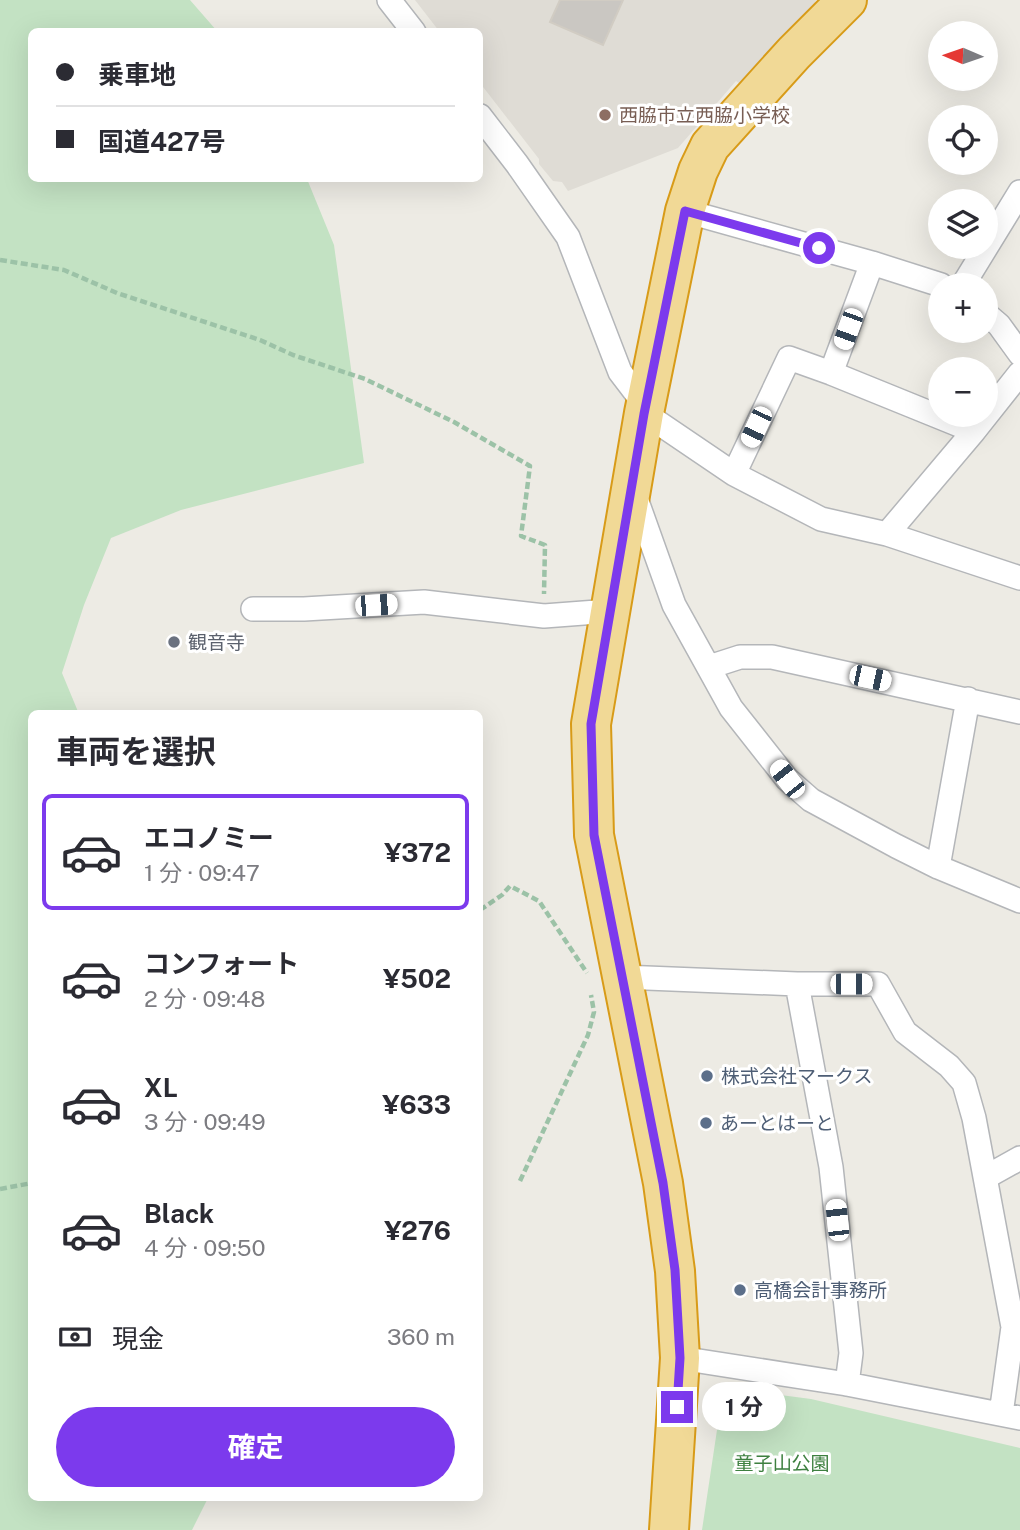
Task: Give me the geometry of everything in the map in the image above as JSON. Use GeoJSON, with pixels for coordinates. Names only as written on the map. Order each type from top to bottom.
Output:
{"type":"FeatureCollection","features":[{"type":"Feature","properties":{"kind":"highway"},"geometry":{"type":"LineString","coordinates":[[669,1530],[680,1358],[675,1270],[663,1183],[606,982],[594,835],[591,724],[645,410],[685,211],[698,171],[710,146],[794,52],[847,0]]}},
{"type":"Feature","properties":{"kind":"street"},"geometry":{"type":"LineString","coordinates":[[389,0],[411,28]]}},
{"type":"Feature","properties":{"kind":"street"},"geometry":{"type":"LineString","coordinates":[[483,120],[568,237],[620,372],[645,410],[734,474],[821,519],[887,534],[1020,578]]}},
{"type":"Feature","properties":{"kind":"street"},"geometry":{"type":"LineString","coordinates":[[969,273],[1020,192]]}},
{"type":"Feature","properties":{"kind":"street"},"geometry":{"type":"LineString","coordinates":[[685,211],[928,281]]}},
{"type":"Feature","properties":{"kind":"street"},"geometry":{"type":"LineString","coordinates":[[831,373],[872,263]]}},
{"type":"Feature","properties":{"kind":"street"},"geometry":{"type":"LineString","coordinates":[[998,324],[1020,354]]}},
{"type":"Feature","properties":{"kind":"street"},"geometry":{"type":"LineString","coordinates":[[734,474],[789,358],[974,431]]}},
{"type":"Feature","properties":{"kind":"street"},"geometry":{"type":"LineString","coordinates":[[887,534],[1020,373]]}},
{"type":"Feature","properties":{"kind":"street"},"geometry":{"type":"LineString","coordinates":[[632,486],[674,605],[731,708],[787,779],[811,800],[939,867],[1020,901]]}},
{"type":"Feature","properties":{"kind":"street"},"geometry":{"type":"LineString","coordinates":[[253,609],[304,609],[425,601],[544,616],[610,611]]}},
{"type":"Feature","properties":{"kind":"street"},"geometry":{"type":"LineString","coordinates":[[709,667],[740,657],[772,657],[1020,712]]}},
{"type":"Feature","properties":{"kind":"street"},"geometry":{"type":"LineString","coordinates":[[939,867],[968,699]]}},
{"type":"Feature","properties":{"kind":"street"},"geometry":{"type":"LineString","coordinates":[[606,982],[878,984],[905,1032],[949,1066],[964,1083],[986,1177],[1013,1327],[1011,1416],[847,1384],[680,1358]]}},
{"type":"Feature","properties":{"kind":"street"},"geometry":{"type":"LineString","coordinates":[[797,984],[831,1167],[851,1353],[847,1384]]}},
{"type":"Feature","properties":{"kind":"street"},"geometry":{"type":"LineString","coordinates":[[986,1177],[1020,1158]]}},
{"type":"Feature","properties":{"kind":"path"},"geometry":{"type":"LineString","coordinates":[[0,260],[64,270],[117,293],[260,340],[293,355],[365,379],[454,422],[530,466],[521,536],[545,545],[544,616]]}},
{"type":"Feature","properties":{"kind":"path"},"geometry":{"type":"LineString","coordinates":[[483,908],[510,886],[539,901],[587,974],[586,960]]}},
{"type":"Feature","properties":{"kind":"path"},"geometry":{"type":"LineString","coordinates":[[520,1181],[588,1035],[606,982]]}},
{"type":"Feature","properties":{"kind":"path"},"geometry":{"type":"LineString","coordinates":[[0,1189],[28,1184]]}},
{"type":"Feature","properties":{"kind":"shaded area","name":"西脇市立西脇小学校"},"geometry":{"type":"Polygon","coordinates":[[[415,0],[816,0],[809,16],[743,86],[736,81],[678,148],[568,191],[562,182],[553,181],[539,164],[539,159],[483,87],[483,28],[437,28],[415,0]]]}},
{"type":"Feature","properties":{"kind":"green space"},"geometry":{"type":"Polygon","coordinates":[[[0,0],[190,0],[214,28],[28,28],[28,182],[308,182],[334,245],[364,463],[181,510],[111,538],[84,605],[62,673],[77,710],[28,710],[28,1501],[206,1501],[192,1530],[0,1530],[0,0]]]}},
{"type":"Feature","properties":{"kind":"green space","name":"童子山公園"},"geometry":{"type":"Polygon","coordinates":[[[773,1394],[811,1399],[1020,1448],[1020,1530],[702,1530],[717,1430],[751,1402],[773,1394]]]}},
{"type":"Feature","properties":{"kind":"building"},"geometry":{"type":"Polygon","coordinates":[[[560,0],[623,0],[603,45],[550,22],[560,0]]]}},
{"type":"Feature","properties":{"kind":"place","name":"西脇市立西脇小学校"},"geometry":{"type":"Point","coordinates":[605,115]}},
{"type":"Feature","properties":{"kind":"place","name":"観音寺"},"geometry":{"type":"Point","coordinates":[174,642]}},
{"type":"Feature","properties":{"kind":"place","name":"株式会社マークス"},"geometry":{"type":"Point","coordinates":[707,1076]}},
{"type":"Feature","properties":{"kind":"place","name":"あーとはーと"},"geometry":{"type":"Point","coordinates":[706,1123]}},
{"type":"Feature","properties":{"kind":"place","name":"高橋会計事務所"},"geometry":{"type":"Point","coordinates":[740,1290]}},
{"type":"Feature","properties":{"kind":"route"},"geometry":{"type":"LineString","coordinates":[[677,1407],[680,1358],[675,1270],[663,1183],[594,835],[591,724],[644,414],[685,211],[819,248]]}}]}
